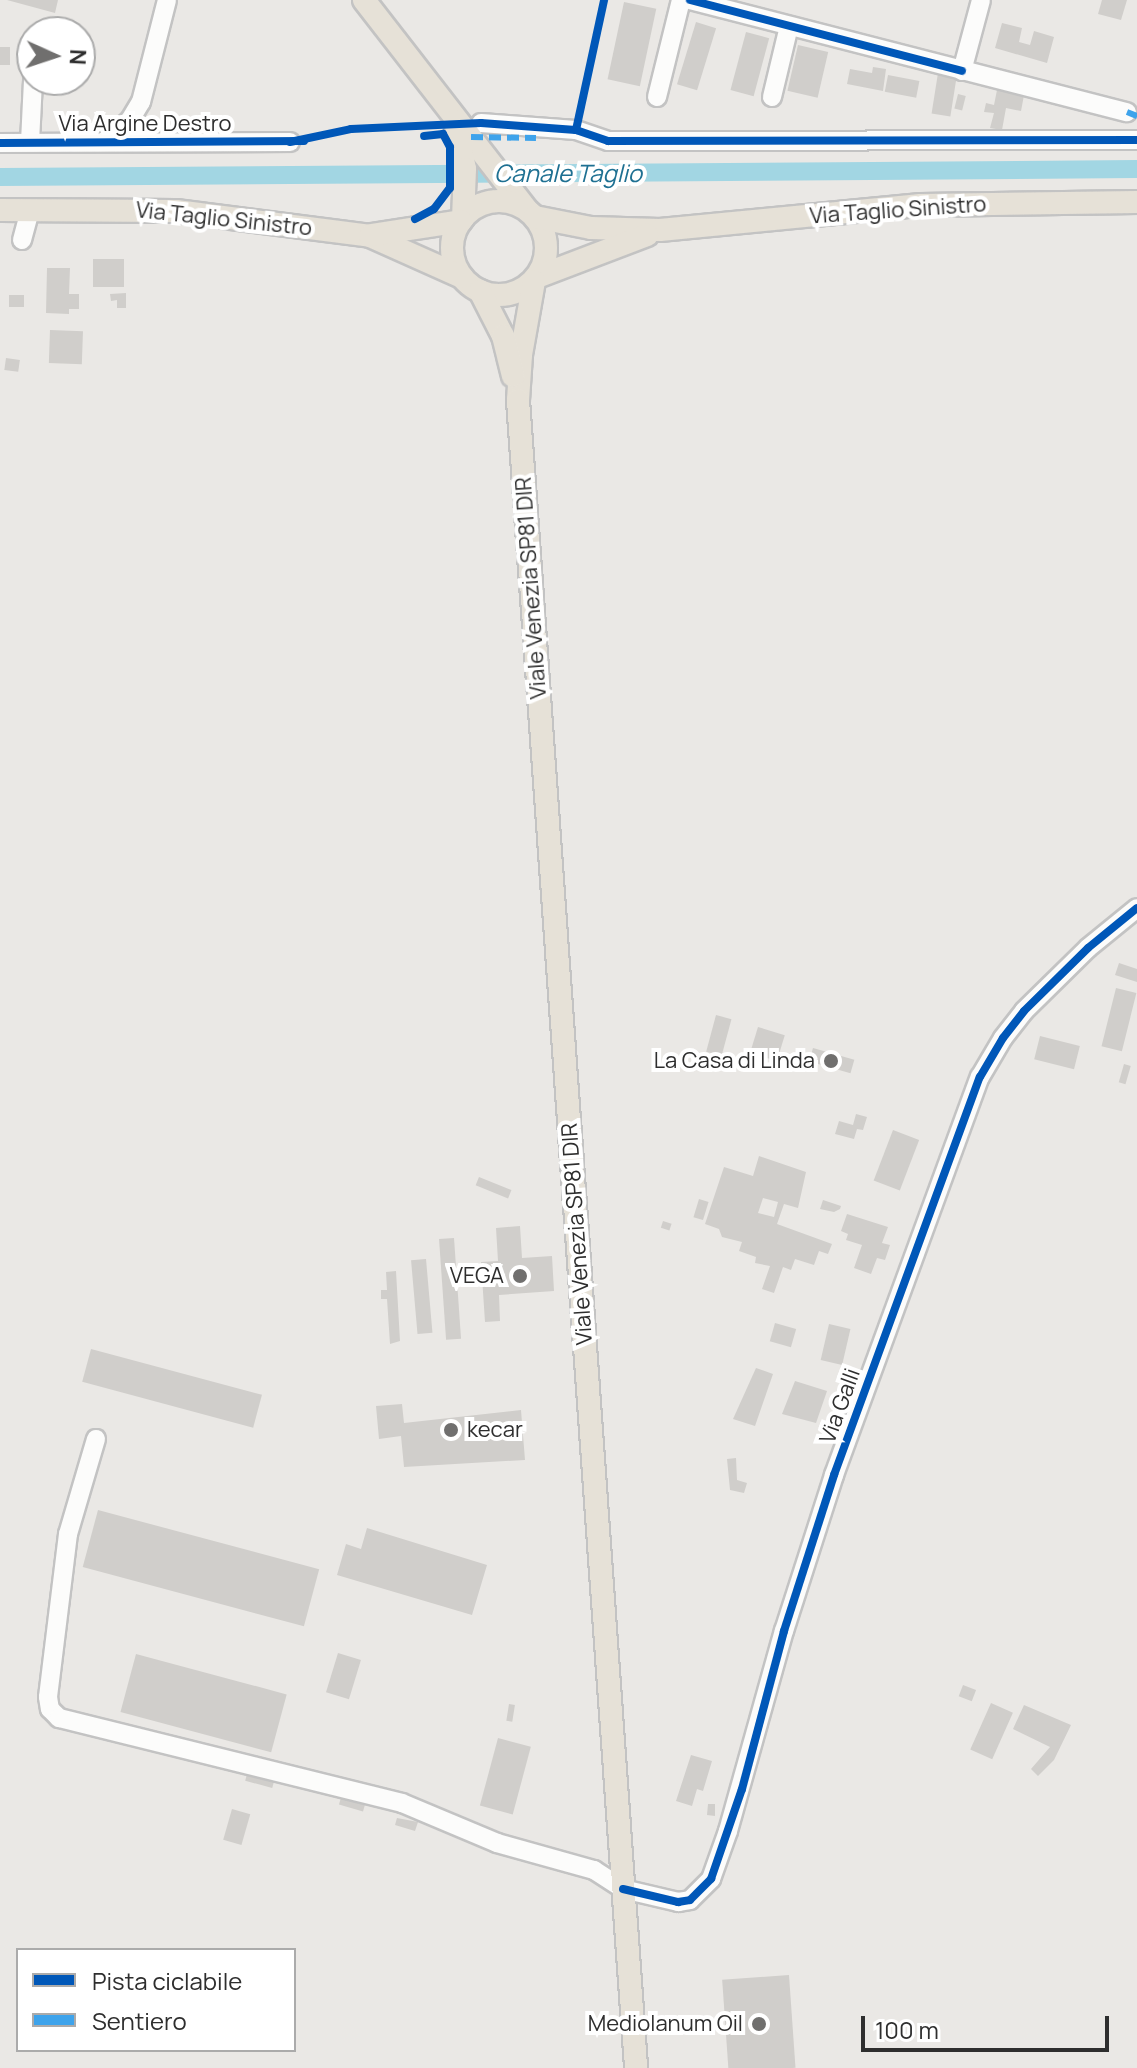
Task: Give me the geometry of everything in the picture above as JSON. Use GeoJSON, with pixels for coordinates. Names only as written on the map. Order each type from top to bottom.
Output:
{"type":"FeatureCollection","features":[{"type":"Feature","properties":{"kind":"main road"},"geometry":{"type":"LineString","coordinates":[[364,0],[454,116],[471,148],[531,213],[547,247],[535,279],[521,355],[518,400]]}},
{"type":"Feature","properties":{"kind":"main road"},"geometry":{"type":"LineString","coordinates":[[471,148],[465,169],[462,213],[452,249],[462,277],[480,291],[503,336],[518,400]]}},
{"type":"Feature","properties":{"kind":"main road"},"geometry":{"type":"LineString","coordinates":[[462,213],[493,201],[510,202],[531,213]]}},
{"type":"Feature","properties":{"kind":"main road","name":"Via Taglio Sinistro"},"geometry":{"type":"LineString","coordinates":[[531,213],[591,228],[660,230],[921,205],[1137,202]]}},
{"type":"Feature","properties":{"kind":"main road","name":"Via Taglio Sinistro"},"geometry":{"type":"LineString","coordinates":[[0,210],[216,214],[370,236],[462,277]]}},
{"type":"Feature","properties":{"kind":"main road","name":"Via Taglio Sinistro"},"geometry":{"type":"LineString","coordinates":[[370,236],[462,213]]}},
{"type":"Feature","properties":{"kind":"main road","name":"Via Taglio Sinistro"},"geometry":{"type":"LineString","coordinates":[[535,279],[660,230]]}},
{"type":"Feature","properties":{"kind":"main road"},"geometry":{"type":"LineString","coordinates":[[480,291],[508,295],[535,279]]}},
{"type":"Feature","properties":{"kind":"main road","name":"Viale Venezia SP81 DIR"},"geometry":{"type":"LineString","coordinates":[[518,400],[636,2068]]}},
{"type":"Feature","properties":{"kind":"street"},"geometry":{"type":"LineString","coordinates":[[105,141],[130,120],[141,102],[167,0]]}},
{"type":"Feature","properties":{"kind":"street"},"geometry":{"type":"LineString","coordinates":[[657,97],[681,0]]}},
{"type":"Feature","properties":{"kind":"street"},"geometry":{"type":"LineString","coordinates":[[690,0],[1127,112]]}},
{"type":"Feature","properties":{"kind":"street"},"geometry":{"type":"LineString","coordinates":[[962,71],[981,0]]}},
{"type":"Feature","properties":{"kind":"street"},"geometry":{"type":"LineString","coordinates":[[772,97],[789,26]]}},
{"type":"Feature","properties":{"kind":"street"},"geometry":{"type":"LineString","coordinates":[[30,142],[32,96]]}},
{"type":"Feature","properties":{"kind":"street"},"geometry":{"type":"LineString","coordinates":[[481,123],[576,130],[608,141],[1137,140]]}},
{"type":"Feature","properties":{"kind":"street","name":"Via Argine Destro"},"geometry":{"type":"LineString","coordinates":[[0,143],[290,142]]}},
{"type":"Feature","properties":{"kind":"street"},"geometry":{"type":"LineString","coordinates":[[22,240],[30,210]]}},
{"type":"Feature","properties":{"kind":"street","name":"Via Galli"},"geometry":{"type":"LineString","coordinates":[[96,1439],[68,1534],[48,1697],[50,1709],[59,1718],[402,1803],[497,1843],[594,1870],[623,1889],[678,1902],[690,1900],[702,1892],[711,1879],[742,1789],[784,1631],[834,1475],[980,1077],[1003,1038],[1024,1011],[1088,948],[1137,908]]}},
{"type":"Feature","properties":{"kind":"building"},"geometry":{"type":"Polygon","coordinates":[[[7,0],[58,0],[55,13],[7,0]]]}},
{"type":"Feature","properties":{"kind":"building"},"geometry":{"type":"Polygon","coordinates":[[[1102,0],[1127,0],[1121,20],[1098,14],[1102,0]]]}},
{"type":"Feature","properties":{"kind":"building"},"geometry":{"type":"Polygon","coordinates":[[[624,2],[656,9],[640,86],[608,79],[624,2]]]}},
{"type":"Feature","properties":{"kind":"building"},"geometry":{"type":"Polygon","coordinates":[[[696,22],[716,28],[697,90],[677,84],[696,22]]]}},
{"type":"Feature","properties":{"kind":"building"},"geometry":{"type":"Polygon","coordinates":[[[1002,23],[1022,28],[1019,42],[1030,45],[1034,31],[1054,37],[1047,63],[995,48],[1002,23]]]}},
{"type":"Feature","properties":{"kind":"building"},"geometry":{"type":"Polygon","coordinates":[[[746,32],[769,38],[754,96],[730,90],[746,32]]]}},
{"type":"Feature","properties":{"kind":"building"},"geometry":{"type":"Polygon","coordinates":[[[798,45],[828,52],[818,98],[787,91],[798,45]]]}},
{"type":"Feature","properties":{"kind":"building"},"geometry":{"type":"Polygon","coordinates":[[[0,47],[10,47],[10,65],[0,65],[0,47]]]}},
{"type":"Feature","properties":{"kind":"building"},"geometry":{"type":"Polygon","coordinates":[[[873,67],[886,69],[883,91],[847,84],[850,69],[872,73],[873,67]]]}},
{"type":"Feature","properties":{"kind":"building"},"geometry":{"type":"Polygon","coordinates":[[[938,73],[957,76],[950,116],[932,113],[938,73]]]}},
{"type":"Feature","properties":{"kind":"building"},"geometry":{"type":"Polygon","coordinates":[[[888,75],[919,81],[916,98],[885,92],[888,75]]]}},
{"type":"Feature","properties":{"kind":"building"},"geometry":{"type":"Polygon","coordinates":[[[998,85],[1025,90],[1021,111],[1006,108],[1002,130],[990,128],[994,113],[984,112],[986,103],[994,105],[998,85]]]}},
{"type":"Feature","properties":{"kind":"building"},"geometry":{"type":"Polygon","coordinates":[[[958,94],[966,96],[962,110],[954,109],[958,94]]]}},
{"type":"Feature","properties":{"kind":"building"},"geometry":{"type":"Polygon","coordinates":[[[93,259],[124,259],[124,287],[93,287],[93,259]]]}},
{"type":"Feature","properties":{"kind":"building"},"geometry":{"type":"Polygon","coordinates":[[[47,268],[70,268],[69,294],[79,294],[79,309],[69,309],[69,314],[46,313],[47,268]]]}},
{"type":"Feature","properties":{"kind":"building"},"geometry":{"type":"Polygon","coordinates":[[[126,293],[126,308],[117,308],[117,300],[111,301],[110,294],[126,293]]]}},
{"type":"Feature","properties":{"kind":"building"},"geometry":{"type":"Polygon","coordinates":[[[9,295],[24,295],[24,307],[9,307],[9,295]]]}},
{"type":"Feature","properties":{"kind":"building"},"geometry":{"type":"Polygon","coordinates":[[[50,330],[83,331],[82,364],[49,363],[50,330]]]}},
{"type":"Feature","properties":{"kind":"building"},"geometry":{"type":"Polygon","coordinates":[[[6,358],[20,360],[18,372],[4,370],[6,358]]]}},
{"type":"Feature","properties":{"kind":"building"},"geometry":{"type":"Polygon","coordinates":[[[1119,963],[1137,969],[1137,982],[1115,975],[1119,963]]]}},
{"type":"Feature","properties":{"kind":"building"},"geometry":{"type":"Polygon","coordinates":[[[1116,988],[1136,993],[1122,1051],[1101,1046],[1116,988]]]}},
{"type":"Feature","properties":{"kind":"building"},"geometry":{"type":"Polygon","coordinates":[[[716,1015],[731,1019],[722,1056],[706,1052],[716,1015]]]}},
{"type":"Feature","properties":{"kind":"building"},"geometry":{"type":"Polygon","coordinates":[[[758,1027],[785,1035],[777,1061],[750,1053],[758,1027]]]}},
{"type":"Feature","properties":{"kind":"building"},"geometry":{"type":"Polygon","coordinates":[[[1040,1036],[1080,1046],[1074,1069],[1034,1059],[1040,1036]]]}},
{"type":"Feature","properties":{"kind":"building","name":"La Casa di Linda"},"geometry":{"type":"Polygon","coordinates":[[[813,1048],[854,1060],[850,1073],[809,1061],[813,1048]]]}},
{"type":"Feature","properties":{"kind":"building"},"geometry":{"type":"Polygon","coordinates":[[[1124,1064],[1131,1066],[1125,1084],[1119,1082],[1124,1064]]]}},
{"type":"Feature","properties":{"kind":"building"},"geometry":{"type":"Polygon","coordinates":[[[856,1114],[867,1117],[863,1130],[857,1129],[854,1139],[835,1134],[839,1121],[853,1125],[856,1114]]]}},
{"type":"Feature","properties":{"kind":"building"},"geometry":{"type":"Polygon","coordinates":[[[893,1130],[919,1140],[900,1190],[874,1180],[893,1130]]]}},
{"type":"Feature","properties":{"kind":"building"},"geometry":{"type":"Polygon","coordinates":[[[759,1156],[806,1172],[798,1208],[784,1204],[777,1224],[832,1244],[828,1254],[819,1251],[814,1265],[795,1259],[791,1270],[783,1267],[774,1293],[762,1289],[770,1266],[755,1263],[756,1257],[739,1251],[742,1242],[722,1237],[719,1229],[705,1224],[724,1167],[753,1176],[759,1156]],[[763,1198],[758,1213],[774,1217],[778,1202],[763,1198]]]}},
{"type":"Feature","properties":{"kind":"building"},"geometry":{"type":"Polygon","coordinates":[[[479,1177],[511,1190],[508,1198],[476,1185],[479,1177]]]}},
{"type":"Feature","properties":{"kind":"building"},"geometry":{"type":"Polygon","coordinates":[[[699,1199],[709,1202],[703,1220],[693,1217],[699,1199]]]}},
{"type":"Feature","properties":{"kind":"building"},"geometry":{"type":"Polygon","coordinates":[[[823,1200],[841,1206],[840,1209],[834,1212],[820,1209],[823,1200]]]}},
{"type":"Feature","properties":{"kind":"building"},"geometry":{"type":"Polygon","coordinates":[[[847,1214],[888,1227],[882,1243],[890,1245],[885,1260],[877,1258],[871,1274],[854,1268],[862,1245],[846,1240],[848,1234],[841,1231],[847,1214]]]}},
{"type":"Feature","properties":{"kind":"building"},"geometry":{"type":"Polygon","coordinates":[[[663,1221],[672,1224],[669,1230],[661,1228],[663,1221]]]}},
{"type":"Feature","properties":{"kind":"building"},"geometry":{"type":"Polygon","coordinates":[[[520,1226],[522,1258],[552,1256],[554,1291],[499,1295],[500,1321],[485,1322],[481,1262],[498,1261],[496,1228],[520,1226]]]}},
{"type":"Feature","properties":{"kind":"building"},"geometry":{"type":"Polygon","coordinates":[[[454,1238],[461,1339],[446,1340],[439,1239],[454,1238]]]}},
{"type":"Feature","properties":{"kind":"building"},"geometry":{"type":"Polygon","coordinates":[[[426,1259],[432,1333],[418,1334],[411,1260],[426,1259]]]}},
{"type":"Feature","properties":{"kind":"building"},"geometry":{"type":"Polygon","coordinates":[[[396,1271],[400,1341],[390,1344],[387,1299],[381,1299],[381,1290],[387,1290],[386,1272],[396,1271]]]}},
{"type":"Feature","properties":{"kind":"building"},"geometry":{"type":"Polygon","coordinates":[[[775,1323],[796,1329],[791,1347],[770,1341],[775,1323]]]}},
{"type":"Feature","properties":{"kind":"building"},"geometry":{"type":"Polygon","coordinates":[[[829,1324],[850,1329],[842,1365],[821,1360],[829,1324]]]}},
{"type":"Feature","properties":{"kind":"building"},"geometry":{"type":"Polygon","coordinates":[[[91,1349],[262,1395],[253,1428],[82,1382],[91,1349]]]}},
{"type":"Feature","properties":{"kind":"building"},"geometry":{"type":"Polygon","coordinates":[[[756,1368],[773,1374],[755,1426],[733,1419],[756,1368]]]}},
{"type":"Feature","properties":{"kind":"building"},"geometry":{"type":"Polygon","coordinates":[[[795,1381],[827,1391],[816,1423],[782,1414],[795,1381]]]}},
{"type":"Feature","properties":{"kind":"building","name":"kecar"},"geometry":{"type":"Polygon","coordinates":[[[402,1404],[404,1423],[521,1410],[525,1460],[404,1467],[401,1436],[379,1439],[376,1406],[402,1404]]]}},
{"type":"Feature","properties":{"kind":"building"},"geometry":{"type":"Polygon","coordinates":[[[736,1458],[737,1480],[747,1483],[744,1493],[730,1490],[727,1459],[736,1458]]]}},
{"type":"Feature","properties":{"kind":"building"},"geometry":{"type":"Polygon","coordinates":[[[98,1510],[319,1569],[304,1626],[83,1567],[98,1510]]]}},
{"type":"Feature","properties":{"kind":"building"},"geometry":{"type":"Polygon","coordinates":[[[367,1528],[487,1565],[472,1615],[337,1575],[346,1544],[361,1549],[367,1528]]]}},
{"type":"Feature","properties":{"kind":"building"},"geometry":{"type":"Polygon","coordinates":[[[338,1653],[361,1660],[349,1699],[326,1692],[338,1653]]]}},
{"type":"Feature","properties":{"kind":"building"},"geometry":{"type":"Polygon","coordinates":[[[136,1654],[287,1694],[271,1752],[120,1712],[136,1654]]]}},
{"type":"Feature","properties":{"kind":"building"},"geometry":{"type":"Polygon","coordinates":[[[963,1685],[976,1690],[972,1701],[959,1696],[963,1685]]]}},
{"type":"Feature","properties":{"kind":"building"},"geometry":{"type":"Polygon","coordinates":[[[991,1703],[1013,1713],[992,1759],[970,1750],[991,1703]]]}},
{"type":"Feature","properties":{"kind":"building"},"geometry":{"type":"Polygon","coordinates":[[[509,1704],[515,1705],[512,1722],[506,1721],[509,1704]]]}},
{"type":"Feature","properties":{"kind":"building"},"geometry":{"type":"Polygon","coordinates":[[[1024,1705],[1071,1725],[1054,1760],[1038,1776],[1031,1769],[1050,1747],[1013,1729],[1024,1705]]]}},
{"type":"Feature","properties":{"kind":"building"},"geometry":{"type":"Polygon","coordinates":[[[498,1738],[531,1747],[513,1814],[480,1806],[498,1738]]]}},
{"type":"Feature","properties":{"kind":"building"},"geometry":{"type":"Polygon","coordinates":[[[691,1755],[712,1761],[703,1791],[697,1789],[692,1806],[676,1801],[691,1755]]]}},
{"type":"Feature","properties":{"kind":"building"},"geometry":{"type":"Polygon","coordinates":[[[247,1774],[274,1781],[272,1788],[245,1781],[247,1774]]]}},
{"type":"Feature","properties":{"kind":"building"},"geometry":{"type":"Polygon","coordinates":[[[342,1794],[366,1801],[363,1811],[339,1805],[342,1794]]]}},
{"type":"Feature","properties":{"kind":"building"},"geometry":{"type":"Polygon","coordinates":[[[708,1804],[715,1804],[715,1816],[707,1815],[708,1804]]]}},
{"type":"Feature","properties":{"kind":"building"},"geometry":{"type":"Polygon","coordinates":[[[232,1809],[250,1814],[241,1845],[223,1840],[232,1809]]]}},
{"type":"Feature","properties":{"kind":"building"},"geometry":{"type":"Polygon","coordinates":[[[397,1818],[418,1822],[415,1831],[395,1825],[397,1818]]]}},
{"type":"Feature","properties":{"kind":"building","name":"Mediolanum Oil"},"geometry":{"type":"Polygon","coordinates":[[[789,1975],[795,2068],[728,2068],[722,1980],[789,1975]]]}},
{"type":"Feature","properties":{"kind":"waterway","name":"Canale Taglio"},"geometry":{"type":"LineString","coordinates":[[0,177],[1137,169]]}},
{"type":"Feature","properties":{"kind":"marked path"},"geometry":{"type":"LineString","coordinates":[[1127,112],[1137,116]]}},
{"type":"Feature","properties":{"kind":"marked path"},"geometry":{"type":"LineString","coordinates":[[471,137],[536,138]]}},
{"type":"Feature","properties":{"kind":"cycle path"},"geometry":{"type":"LineString","coordinates":[[576,130],[604,0]]}},
{"type":"Feature","properties":{"kind":"cycle path"},"geometry":{"type":"LineString","coordinates":[[690,0],[962,71]]}},
{"type":"Feature","properties":{"kind":"cycle path"},"geometry":{"type":"LineString","coordinates":[[290,142],[351,129],[481,123],[576,130],[608,141],[1137,140]]}},
{"type":"Feature","properties":{"kind":"cycle path"},"geometry":{"type":"LineString","coordinates":[[415,219],[434,209],[450,188],[450,147],[443,134],[424,136]]}},
{"type":"Feature","properties":{"kind":"cycle path"},"geometry":{"type":"LineString","coordinates":[[0,143],[304,141]]}},
{"type":"Feature","properties":{"kind":"cycle path"},"geometry":{"type":"LineString","coordinates":[[623,1889],[678,1902],[690,1900],[711,1879],[742,1789],[784,1631],[834,1475],[980,1077],[1003,1038],[1024,1011],[1088,948],[1137,908]]}},
{"type":"Feature","properties":{"kind":"place","name":"La Casa di Linda"},"geometry":{"type":"Point","coordinates":[831,1061]}},
{"type":"Feature","properties":{"kind":"place","name":"VEGA"},"geometry":{"type":"Point","coordinates":[520,1276]}},
{"type":"Feature","properties":{"kind":"place","name":"kecar"},"geometry":{"type":"Point","coordinates":[451,1430]}},
{"type":"Feature","properties":{"kind":"place","name":"Mediolanum Oil"},"geometry":{"type":"Point","coordinates":[759,2024]}}]}
